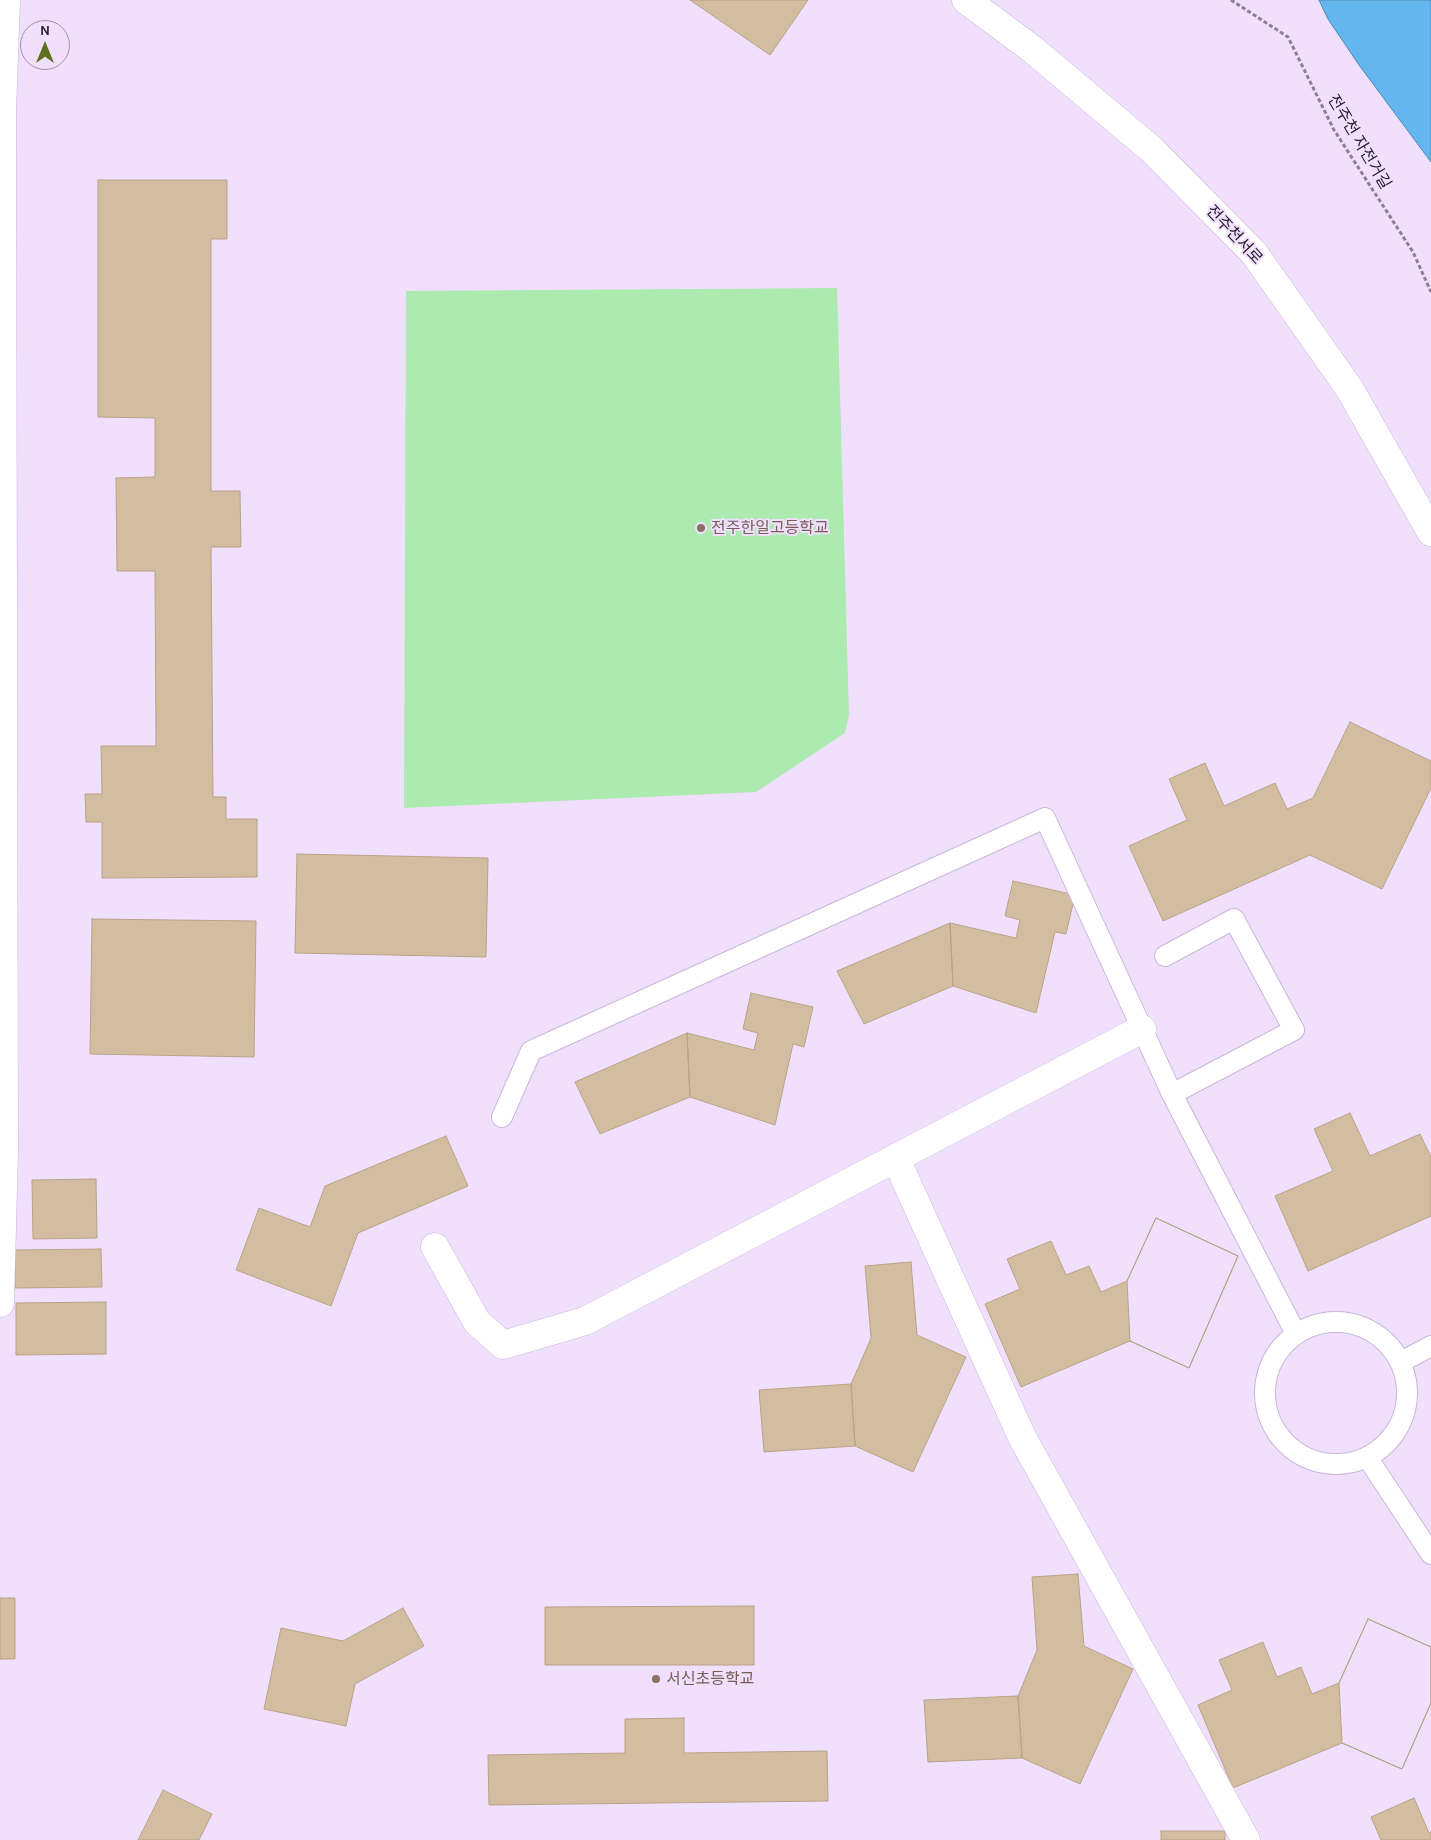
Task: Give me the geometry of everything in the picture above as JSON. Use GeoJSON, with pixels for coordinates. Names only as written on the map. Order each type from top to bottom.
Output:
{"type":"FeatureCollection","features":[{"type":"Feature","properties":{"kind":"street"},"geometry":{"type":"LineString","coordinates":[[0,1303],[2,1151],[1,111],[6,0]]}},
{"type":"Feature","properties":{"kind":"street","name":"전주천서로"},"geometry":{"type":"LineString","coordinates":[[966,0],[1032,50],[1151,149],[1254,253],[1349,388],[1431,532]]}},
{"type":"Feature","properties":{"kind":"street"},"geometry":{"type":"LineString","coordinates":[[435,1248],[477,1322],[503,1346],[585,1321],[1142,1029]]}},
{"type":"Feature","properties":{"kind":"street"},"geometry":{"type":"LineString","coordinates":[[896,1158],[1022,1437],[1246,1840]]}},
{"type":"Feature","properties":{"kind":"lane"},"geometry":{"type":"LineString","coordinates":[[502,1117],[531,1051],[1045,818],[1172,1094],[1296,1334]]}},
{"type":"Feature","properties":{"kind":"lane"},"geometry":{"type":"LineString","coordinates":[[1165,956],[1234,919],[1294,1030],[1172,1094]]}},
{"type":"Feature","properties":{"kind":"lane"},"geometry":{"type":"LineString","coordinates":[[1342,1321],[1367,1328],[1380,1337],[1387,1342],[1401,1362],[1408,1384],[1407,1406],[1399,1427],[1385,1445],[1367,1457],[1344,1464],[1322,1463],[1301,1454],[1283,1440],[1270,1422],[1265,1398],[1267,1373],[1278,1351],[1296,1334],[1318,1324],[1342,1321]]}},
{"type":"Feature","properties":{"kind":"lane"},"geometry":{"type":"LineString","coordinates":[[1401,1362],[1431,1346]]}},
{"type":"Feature","properties":{"kind":"lane"},"geometry":{"type":"LineString","coordinates":[[1367,1457],[1431,1554]]}},
{"type":"Feature","properties":{"kind":"path","name":"전주천 자전거길"},"geometry":{"type":"LineString","coordinates":[[1231,0],[1288,37],[1334,130],[1413,252],[1431,292]]}},
{"type":"Feature","properties":{"kind":"green space"},"geometry":{"type":"Polygon","coordinates":[[[837,288],[849,716],[845,733],[756,792],[404,808],[406,291],[837,288]]]}},
{"type":"Feature","properties":{"kind":"water"},"geometry":{"type":"Polygon","coordinates":[[[1319,0],[1431,0],[1431,162],[1359,65],[1328,19],[1319,0]]]}},
{"type":"Feature","properties":{"kind":"building"},"geometry":{"type":"Polygon","coordinates":[[[690,0],[808,0],[770,55],[690,0]]]}},
{"type":"Feature","properties":{"kind":"building"},"geometry":{"type":"Polygon","coordinates":[[[98,180],[227,180],[227,239],[211,239],[211,491],[240,491],[241,547],[211,547],[213,797],[226,797],[226,819],[257,819],[257,877],[102,878],[102,822],[86,822],[85,794],[102,794],[101,746],[156,746],[155,571],[117,571],[116,478],[155,477],[155,418],[98,417],[98,180]]]}},
{"type":"Feature","properties":{"kind":"building"},"geometry":{"type":"Polygon","coordinates":[[[1350,722],[1431,761],[1431,788],[1382,889],[1310,855],[1163,921],[1129,846],[1187,820],[1169,779],[1205,763],[1224,806],[1275,783],[1287,809],[1313,798],[1350,722]]]}},
{"type":"Feature","properties":{"kind":"building"},"geometry":{"type":"Polygon","coordinates":[[[297,854],[488,858],[486,957],[295,953],[297,854]]]}},
{"type":"Feature","properties":{"kind":"building"},"geometry":{"type":"Polygon","coordinates":[[[1013,881],[1075,895],[1066,934],[1055,932],[1036,1013],[953,986],[950,923],[1016,938],[1020,920],[1005,916],[1013,881]]]}},
{"type":"Feature","properties":{"kind":"building"},"geometry":{"type":"Polygon","coordinates":[[[92,919],[256,921],[254,1057],[90,1054],[92,919]]]}},
{"type":"Feature","properties":{"kind":"building"},"geometry":{"type":"Polygon","coordinates":[[[950,923],[953,986],[864,1024],[837,971],[950,923]]]}},
{"type":"Feature","properties":{"kind":"building"},"geometry":{"type":"Polygon","coordinates":[[[751,993],[813,1007],[804,1047],[793,1044],[775,1125],[690,1097],[687,1033],[754,1050],[758,1033],[743,1029],[751,993]]]}},
{"type":"Feature","properties":{"kind":"building"},"geometry":{"type":"Polygon","coordinates":[[[687,1033],[690,1097],[600,1134],[575,1082],[687,1033]]]}},
{"type":"Feature","properties":{"kind":"building"},"geometry":{"type":"Polygon","coordinates":[[[1350,1113],[1370,1156],[1420,1134],[1431,1157],[1431,1216],[1308,1271],[1275,1196],[1333,1171],[1314,1129],[1350,1113]]]}},
{"type":"Feature","properties":{"kind":"building"},"geometry":{"type":"Polygon","coordinates":[[[446,1136],[468,1186],[358,1233],[331,1306],[236,1270],[259,1208],[310,1227],[325,1186],[446,1136]]]}},
{"type":"Feature","properties":{"kind":"building"},"geometry":{"type":"Polygon","coordinates":[[[96,1179],[97,1238],[33,1239],[32,1180],[96,1179]]]}},
{"type":"Feature","properties":{"kind":"building"},"geometry":{"type":"Polygon","coordinates":[[[1156,1218],[1238,1256],[1189,1368],[1130,1341],[1021,1387],[985,1304],[1020,1289],[1007,1259],[1051,1241],[1066,1275],[1089,1266],[1101,1292],[1127,1281],[1156,1218]]]}},
{"type":"Feature","properties":{"kind":"building"},"geometry":{"type":"Polygon","coordinates":[[[1156,1218],[1238,1256],[1189,1368],[1130,1341],[1127,1281],[1156,1218]]]}},
{"type":"Feature","properties":{"kind":"building"},"geometry":{"type":"Polygon","coordinates":[[[101,1249],[102,1287],[15,1288],[15,1250],[101,1249]]]}},
{"type":"Feature","properties":{"kind":"building"},"geometry":{"type":"Polygon","coordinates":[[[911,1262],[917,1335],[966,1357],[913,1472],[855,1446],[851,1384],[871,1338],[865,1266],[911,1262]]]}},
{"type":"Feature","properties":{"kind":"building"},"geometry":{"type":"Polygon","coordinates":[[[106,1302],[106,1354],[16,1355],[16,1303],[106,1302]]]}},
{"type":"Feature","properties":{"kind":"building"},"geometry":{"type":"Polygon","coordinates":[[[851,1384],[855,1446],[764,1452],[759,1390],[851,1384]]]}},
{"type":"Feature","properties":{"kind":"building"},"geometry":{"type":"Polygon","coordinates":[[[1078,1574],[1084,1646],[1133,1669],[1080,1784],[1022,1758],[1018,1696],[1037,1650],[1032,1577],[1078,1574]]]}},
{"type":"Feature","properties":{"kind":"building"},"geometry":{"type":"Polygon","coordinates":[[[0,1598],[15,1598],[15,1659],[0,1659],[0,1598]]]}},
{"type":"Feature","properties":{"kind":"building"},"geometry":{"type":"Polygon","coordinates":[[[754,1606],[754,1665],[545,1665],[545,1607],[754,1606]]]}},
{"type":"Feature","properties":{"kind":"building"},"geometry":{"type":"Polygon","coordinates":[[[403,1608],[424,1646],[355,1684],[346,1726],[264,1709],[281,1628],[343,1641],[403,1608]]]}},
{"type":"Feature","properties":{"kind":"building"},"geometry":{"type":"Polygon","coordinates":[[[1368,1619],[1431,1647],[1431,1703],[1402,1769],[1342,1743],[1233,1788],[1198,1705],[1232,1690],[1219,1660],[1263,1642],[1277,1677],[1301,1667],[1312,1694],[1339,1683],[1368,1619]]]}},
{"type":"Feature","properties":{"kind":"building"},"geometry":{"type":"Polygon","coordinates":[[[1368,1619],[1431,1647],[1431,1703],[1402,1769],[1342,1743],[1339,1683],[1368,1619]]]}},
{"type":"Feature","properties":{"kind":"building"},"geometry":{"type":"Polygon","coordinates":[[[1018,1696],[1022,1758],[928,1762],[924,1700],[1018,1696]]]}},
{"type":"Feature","properties":{"kind":"building"},"geometry":{"type":"Polygon","coordinates":[[[684,1718],[684,1753],[827,1751],[828,1801],[489,1805],[488,1755],[625,1753],[625,1719],[684,1718]]]}},
{"type":"Feature","properties":{"kind":"building"},"geometry":{"type":"Polygon","coordinates":[[[163,1790],[212,1814],[199,1840],[138,1840],[163,1790]]]}},
{"type":"Feature","properties":{"kind":"building"},"geometry":{"type":"Polygon","coordinates":[[[1414,1798],[1429,1833],[1431,1832],[1431,1840],[1381,1840],[1371,1817],[1414,1798]]]}},
{"type":"Feature","properties":{"kind":"building"},"geometry":{"type":"Polygon","coordinates":[[[1161,1831],[1225,1831],[1225,1840],[1161,1840],[1161,1831]]]}},
{"type":"Feature","properties":{"kind":"place","name":"전주한일고등학교"},"geometry":{"type":"Point","coordinates":[701,528]}},
{"type":"Feature","properties":{"kind":"place","name":"서신초등학교"},"geometry":{"type":"Point","coordinates":[656,1679]}}]}
